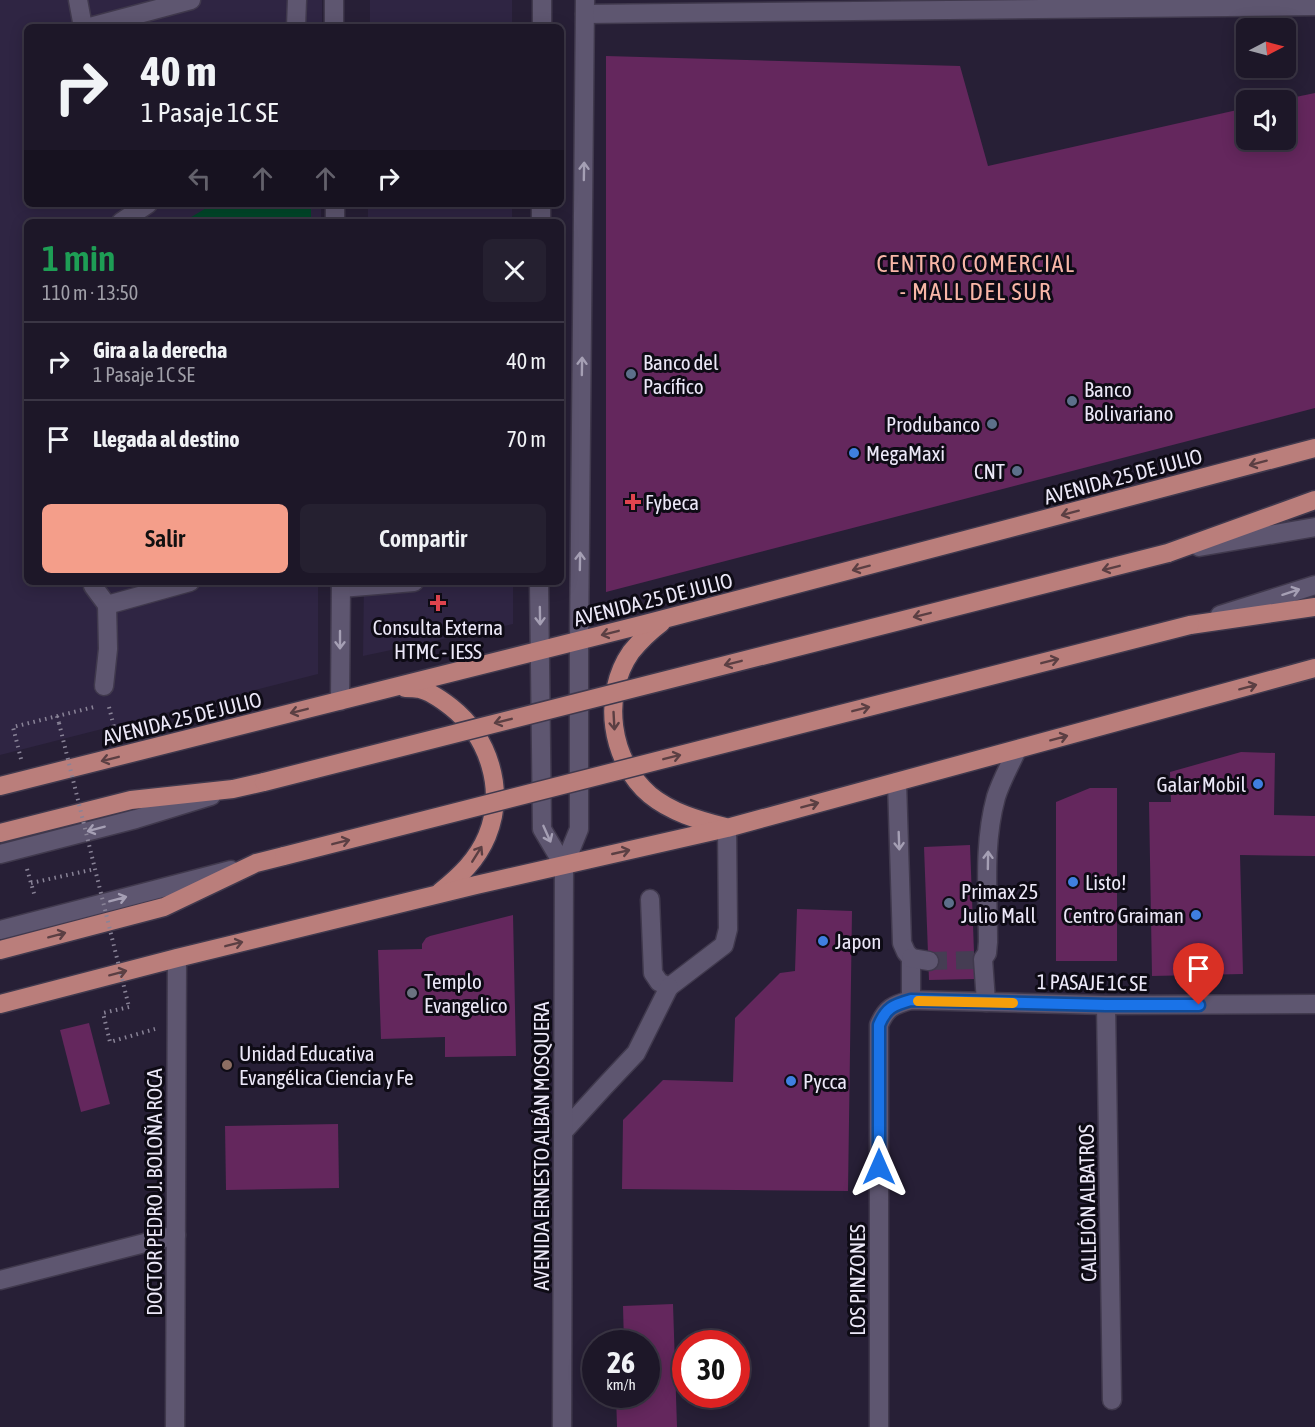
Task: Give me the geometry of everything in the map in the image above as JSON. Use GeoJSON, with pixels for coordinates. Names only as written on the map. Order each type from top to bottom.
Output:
{"type":"FeatureCollection","features":[{"type":"Feature","properties":{"kind":"main road","name":"AVENIDA 25 DE JULIO"},"geometry":{"type":"LineString","coordinates":[[0,786],[667,619],[1315,448]]}},
{"type":"Feature","properties":{"kind":"main road"},"geometry":{"type":"LineString","coordinates":[[0,834],[131,800],[233,789],[264,782],[1171,552],[1315,500]]}},
{"type":"Feature","properties":{"kind":"main road"},"geometry":{"type":"LineString","coordinates":[[0,950],[164,907],[256,863],[1193,624],[1315,607]]}},
{"type":"Feature","properties":{"kind":"main road"},"geometry":{"type":"LineString","coordinates":[[667,619],[647,634],[630,654],[619,677],[613,702],[614,727],[620,752],[632,775],[649,794],[669,809],[728,828]]}},
{"type":"Feature","properties":{"kind":"main road"},"geometry":{"type":"LineString","coordinates":[[0,1004],[437,895],[728,828],[1315,669]]}},
{"type":"Feature","properties":{"kind":"main road"},"geometry":{"type":"LineString","coordinates":[[396,687],[420,689],[443,700],[463,716],[478,736],[489,759],[495,784],[494,810],[488,835],[476,857],[460,877],[437,895]]}},
{"type":"Feature","properties":{"kind":"street"},"geometry":{"type":"LineString","coordinates":[[78,0],[82,24]]}},
{"type":"Feature","properties":{"kind":"street"},"geometry":{"type":"LineString","coordinates":[[101,24],[191,0]]}},
{"type":"Feature","properties":{"kind":"street"},"geometry":{"type":"LineString","coordinates":[[296,24],[297,0]]}},
{"type":"Feature","properties":{"kind":"street"},"geometry":{"type":"LineString","coordinates":[[334,0],[334,24]]}},
{"type":"Feature","properties":{"kind":"street"},"geometry":{"type":"LineString","coordinates":[[542,0],[542,24]]}},
{"type":"Feature","properties":{"kind":"street"},"geometry":{"type":"LineString","coordinates":[[585,7],[1315,6]]}},
{"type":"Feature","properties":{"kind":"street","name":"AVENIDA ERNESTO ALBÁN MOSQUERA"},"geometry":{"type":"LineString","coordinates":[[562,1427],[564,866],[579,829],[585,7]]}},
{"type":"Feature","properties":{"kind":"street"},"geometry":{"type":"LineString","coordinates":[[126,219],[144,207]]}},
{"type":"Feature","properties":{"kind":"street"},"geometry":{"type":"LineString","coordinates":[[1171,552],[1315,527]]}},
{"type":"Feature","properties":{"kind":"street"},"geometry":{"type":"LineString","coordinates":[[107,605],[179,585]]}},
{"type":"Feature","properties":{"kind":"street"},"geometry":{"type":"LineString","coordinates":[[340,701],[341,585]]}},
{"type":"Feature","properties":{"kind":"street"},"geometry":{"type":"LineString","coordinates":[[539,585],[542,829],[564,866]]}},
{"type":"Feature","properties":{"kind":"street"},"geometry":{"type":"LineString","coordinates":[[1193,624],[1315,585]]}},
{"type":"Feature","properties":{"kind":"street"},"geometry":{"type":"LineString","coordinates":[[93,586],[107,605],[106,694]]}},
{"type":"Feature","properties":{"kind":"street"},"geometry":{"type":"LineString","coordinates":[[986,1002],[979,960],[987,953],[988,942],[987,856],[990,823],[997,795],[1017,750]]}},
{"type":"Feature","properties":{"kind":"street"},"geometry":{"type":"LineString","coordinates":[[897,782],[902,943],[906,952],[920,960],[911,1000]]}},
{"type":"Feature","properties":{"kind":"street"},"geometry":{"type":"LineString","coordinates":[[0,854],[136,819],[233,789]]}},
{"type":"Feature","properties":{"kind":"street"},"geometry":{"type":"LineString","coordinates":[[563,1132],[636,1053],[669,987],[724,945],[728,929],[728,828]]}},
{"type":"Feature","properties":{"kind":"street"},"geometry":{"type":"LineString","coordinates":[[0,930],[256,863]]}},
{"type":"Feature","properties":{"kind":"street"},"geometry":{"type":"LineString","coordinates":[[650,899],[653,973],[659,982],[669,987]]}},
{"type":"Feature","properties":{"kind":"street","name":"DOCTOR PEDRO J. BOLOÑA ROCA"},"geometry":{"type":"LineString","coordinates":[[175,1427],[177,958]]}},
{"type":"Feature","properties":{"kind":"street","name":"1 PASAJE 1C SE"},"geometry":{"type":"LineString","coordinates":[[879,1025],[889,1009],[911,1000],[1106,1005],[1315,1004]]}},
{"type":"Feature","properties":{"kind":"street","name":"CALLEJÓN ALBATROS"},"geometry":{"type":"LineString","coordinates":[[1106,1005],[1112,1400]]}},
{"type":"Feature","properties":{"kind":"street","name":"LOS PINZONES"},"geometry":{"type":"LineString","coordinates":[[879,1025],[879,1427]]}},
{"type":"Feature","properties":{"kind":"street"},"geometry":{"type":"LineString","coordinates":[[0,1280],[176,1235]]}},
{"type":"Feature","properties":{"kind":"path"},"geometry":{"type":"LineString","coordinates":[[106,694],[121,756]]}},
{"type":"Feature","properties":{"kind":"path"},"geometry":{"type":"LineString","coordinates":[[26,780],[13,727],[98,705]]}},
{"type":"Feature","properties":{"kind":"path"},"geometry":{"type":"LineString","coordinates":[[57,716],[129,1007],[103,1013],[110,1042],[177,1023]]}},
{"type":"Feature","properties":{"kind":"path"},"geometry":{"type":"LineString","coordinates":[[22,848],[40,919]]}},
{"type":"Feature","properties":{"kind":"path"},"geometry":{"type":"LineString","coordinates":[[31,883],[95,869]]}},
{"type":"Feature","properties":{"kind":"shaded area"},"geometry":{"type":"Polygon","coordinates":[[[0,0],[322,0],[322,24],[24,24],[24,207],[321,207],[321,219],[24,219],[24,585],[318,585],[318,674],[0,755],[0,0]]]}},
{"type":"Feature","properties":{"kind":"shaded area"},"geometry":{"type":"Polygon","coordinates":[[[370,0],[512,0],[512,24],[370,24],[370,0]]]}},
{"type":"Feature","properties":{"kind":"shaded area"},"geometry":{"type":"Polygon","coordinates":[[[368,207],[512,207],[512,219],[368,219],[368,207]]]}},
{"type":"Feature","properties":{"kind":"shaded area","name":"Consulta Externa HTMC - IESS"},"geometry":{"type":"Polygon","coordinates":[[[364,585],[513,585],[513,624],[363,656],[364,585]]]}},
{"type":"Feature","properties":{"kind":"green space"},"geometry":{"type":"Polygon","coordinates":[[[208,207],[311,207],[311,219],[188,219],[208,207]]]}},
{"type":"Feature","properties":{"kind":"building","name":"CENTRO COMERCIAL - MALL DEL SUR"},"geometry":{"type":"Polygon","coordinates":[[[606,56],[960,66],[988,166],[1236,110],[1236,150],[1296,150],[1296,97],[1315,93],[1315,408],[606,592],[606,56]]]}},
{"type":"Feature","properties":{"kind":"building","name":"Centro Graiman"},"geometry":{"type":"Polygon","coordinates":[[[1241,752],[1275,753],[1274,815],[1315,816],[1315,856],[1240,855],[1243,974],[1152,976],[1149,802],[1171,802],[1170,772],[1241,752]]]}},
{"type":"Feature","properties":{"kind":"building"},"geometry":{"type":"Polygon","coordinates":[[[1090,788],[1117,788],[1117,961],[1056,961],[1056,802],[1090,788]]]}},
{"type":"Feature","properties":{"kind":"building","name":"Primax 25 Julio Mall"},"geometry":{"type":"Polygon","coordinates":[[[970,845],[975,979],[929,980],[924,847],[970,845]]]}},
{"type":"Feature","properties":{"kind":"building","name":"Pycca"},"geometry":{"type":"Polygon","coordinates":[[[797,909],[852,911],[848,1191],[622,1189],[623,1120],[663,1080],[733,1082],[735,1018],[780,973],[795,971],[797,909]]]}},
{"type":"Feature","properties":{"kind":"building"},"geometry":{"type":"Polygon","coordinates":[[[513,915],[516,1056],[445,1057],[445,1037],[381,1039],[378,950],[422,949],[422,944],[430,936],[513,915]]]}},
{"type":"Feature","properties":{"kind":"building"},"geometry":{"type":"Polygon","coordinates":[[[89,1023],[110,1104],[81,1112],[60,1030],[89,1023]]]}},
{"type":"Feature","properties":{"kind":"building"},"geometry":{"type":"Polygon","coordinates":[[[338,1124],[339,1188],[226,1190],[225,1126],[338,1124]]]}},
{"type":"Feature","properties":{"kind":"building"},"geometry":{"type":"Polygon","coordinates":[[[673,1304],[672,1408],[676,1408],[677,1427],[617,1427],[616,1408],[660,1408],[660,1330],[624,1330],[623,1306],[673,1304]]]}},
{"type":"Feature","properties":{"kind":"tunnel"},"geometry":{"type":"LineString","coordinates":[[929,961],[974,960]]}},
{"type":"Feature","properties":{"kind":"slow traffic"},"geometry":{"type":"LineString","coordinates":[[918,1001],[1013,1003]]}},
{"type":"Feature","properties":{"kind":"place","name":"Banco del Pacífico"},"geometry":{"type":"Point","coordinates":[631,374]}},
{"type":"Feature","properties":{"kind":"place","name":"Banco Bolivariano"},"geometry":{"type":"Point","coordinates":[1072,401]}},
{"type":"Feature","properties":{"kind":"place","name":"Produbanco"},"geometry":{"type":"Point","coordinates":[992,424]}},
{"type":"Feature","properties":{"kind":"place","name":"MegaMaxi"},"geometry":{"type":"Point","coordinates":[854,453]}},
{"type":"Feature","properties":{"kind":"place","name":"CNT"},"geometry":{"type":"Point","coordinates":[1017,471]}},
{"type":"Feature","properties":{"kind":"place","name":"Fybeca"},"geometry":{"type":"Point","coordinates":[633,502]}},
{"type":"Feature","properties":{"kind":"place","name":"Consulta Externa HTMC - IESS"},"geometry":{"type":"Point","coordinates":[438,603]}},
{"type":"Feature","properties":{"kind":"place","name":"Galar Mobil"},"geometry":{"type":"Point","coordinates":[1258,784]}},
{"type":"Feature","properties":{"kind":"place","name":"Listo!"},"geometry":{"type":"Point","coordinates":[1073,882]}},
{"type":"Feature","properties":{"kind":"place","name":"Primax 25 Julio Mall"},"geometry":{"type":"Point","coordinates":[949,903]}},
{"type":"Feature","properties":{"kind":"place","name":"Centro Graiman"},"geometry":{"type":"Point","coordinates":[1196,915]}},
{"type":"Feature","properties":{"kind":"place","name":"Japon"},"geometry":{"type":"Point","coordinates":[823,941]}},
{"type":"Feature","properties":{"kind":"place","name":"Templo Evangelico"},"geometry":{"type":"Point","coordinates":[412,993]}},
{"type":"Feature","properties":{"kind":"place","name":"Unidad Educativa Evangélica Ciencia y Fe"},"geometry":{"type":"Point","coordinates":[227,1065]}},
{"type":"Feature","properties":{"kind":"place","name":"Pycca"},"geometry":{"type":"Point","coordinates":[791,1081]}},
{"type":"Feature","properties":{"kind":"district","name":"CENTRO COMERCIAL - MALL DEL SUR"},"geometry":{"type":"Point","coordinates":[976,277]}},
{"type":"Feature","properties":{"kind":"route"},"geometry":{"type":"LineString","coordinates":[[879,1167],[879,1025],[889,1009],[899,1003],[911,1000],[1199,1005]]}}]}
